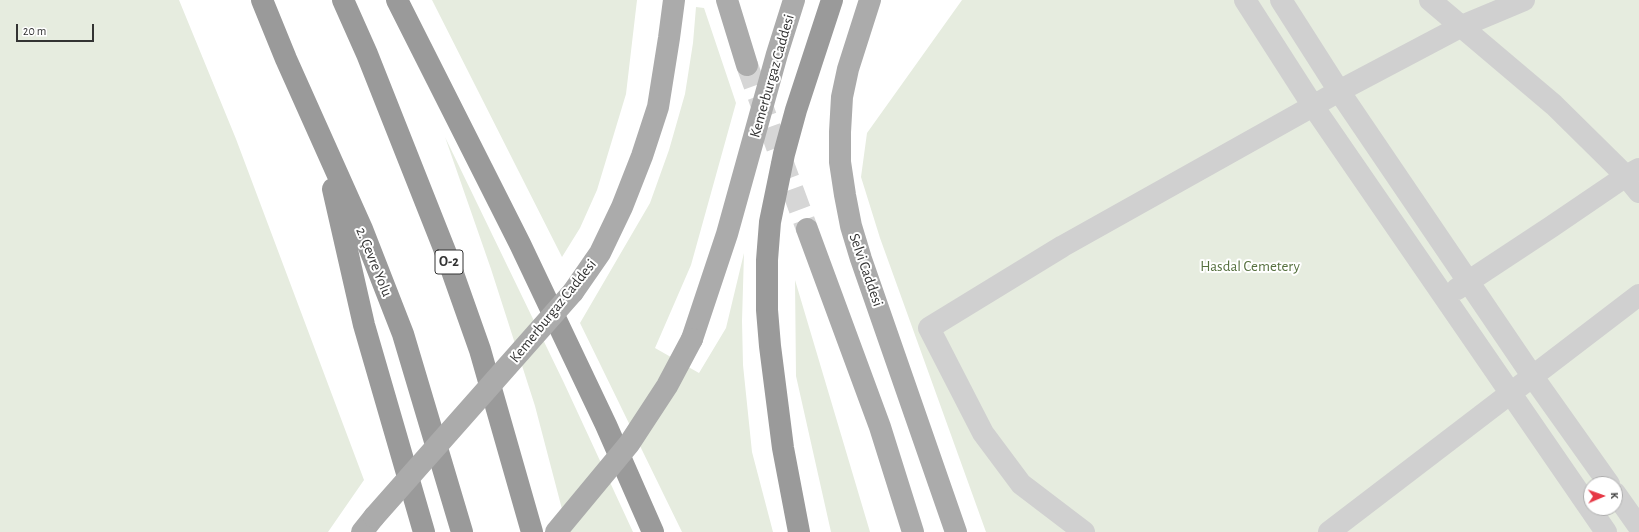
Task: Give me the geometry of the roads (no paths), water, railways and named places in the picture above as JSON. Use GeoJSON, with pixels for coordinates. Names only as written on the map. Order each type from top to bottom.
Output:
{"type":"FeatureCollection","features":[{"type":"Feature","properties":{"kind":"highway","name":"2. Çevre Yolu"},"geometry":{"type":"LineString","coordinates":[[262,0],[286,59],[362,229],[403,334],[462,532]]}},
{"type":"Feature","properties":{"kind":"highway","name":"O-2"},"geometry":{"type":"LineString","coordinates":[[343,0],[370,61],[445,251],[480,350],[532,532]]}},
{"type":"Feature","properties":{"kind":"highway"},"geometry":{"type":"LineString","coordinates":[[397,0],[520,244],[606,425],[653,532]]}},
{"type":"Feature","properties":{"kind":"highway"},"geometry":{"type":"LineString","coordinates":[[799,532],[783,448],[770,346],[767,310],[767,260],[770,222],[776,187],[796,110],[832,0]]}},
{"type":"Feature","properties":{"kind":"highway"},"geometry":{"type":"LineString","coordinates":[[321,137],[364,325],[424,532]]}},
{"type":"Feature","properties":{"kind":"highway"},"geometry":{"type":"LineString","coordinates":[[776,384],[813,532]]}},
{"type":"Feature","properties":{"kind":"main road","name":"Kemerburgaz Caddesi"},"geometry":{"type":"LineString","coordinates":[[368,525],[572,292],[600,253],[622,207],[642,156],[658,107],[674,0]]}},
{"type":"Feature","properties":{"kind":"main road"},"geometry":{"type":"LineString","coordinates":[[727,0],[747,65]]}},
{"type":"Feature","properties":{"kind":"main road","name":"Kemerburgaz Caddesi"},"geometry":{"type":"LineString","coordinates":[[556,532],[629,444],[667,386],[692,339],[727,234],[777,54],[794,0]]}},
{"type":"Feature","properties":{"kind":"main road","name":"Selvi Caddesi"},"geometry":{"type":"LineString","coordinates":[[870,0],[848,69],[842,97],[840,162],[845,195],[851,226],[861,259],[956,532]]}},
{"type":"Feature","properties":{"kind":"main road"},"geometry":{"type":"LineString","coordinates":[[807,229],[880,427],[913,532]]}},
{"type":"Feature","properties":{"kind":"main road"},"geometry":{"type":"LineString","coordinates":[[903,500],[907,532]]}},
{"type":"Feature","properties":{"kind":"lane"},"geometry":{"type":"LineString","coordinates":[[1245,0],[1313,106],[1606,532]]}},
{"type":"Feature","properties":{"kind":"lane"},"geometry":{"type":"LineString","coordinates":[[1281,0],[1339,91],[1533,377],[1603,476]]}},
{"type":"Feature","properties":{"kind":"lane"},"geometry":{"type":"LineString","coordinates":[[1430,0],[1554,105],[1635,179],[1552,228],[1444,297]]}},
{"type":"Feature","properties":{"kind":"lane"},"geometry":{"type":"LineString","coordinates":[[1084,532],[1022,484],[983,433],[929,328],[1063,246],[1339,91],[1462,26],[1524,0]]}},
{"type":"Feature","properties":{"kind":"lane"},"geometry":{"type":"LineString","coordinates":[[1329,532],[1639,295]]}},
{"type":"Feature","properties":{"kind":"lane"},"geometry":{"type":"LineString","coordinates":[[1623,504],[1639,527]]}},
{"type":"Feature","properties":{"kind":"tunnel"},"geometry":{"type":"LineString","coordinates":[[747,65],[807,229]]}},
{"type":"Feature","properties":{"kind":"park label","name":"Hasdal Cemetery"},"geometry":{"type":"Point","coordinates":[1250,266]}}]}
